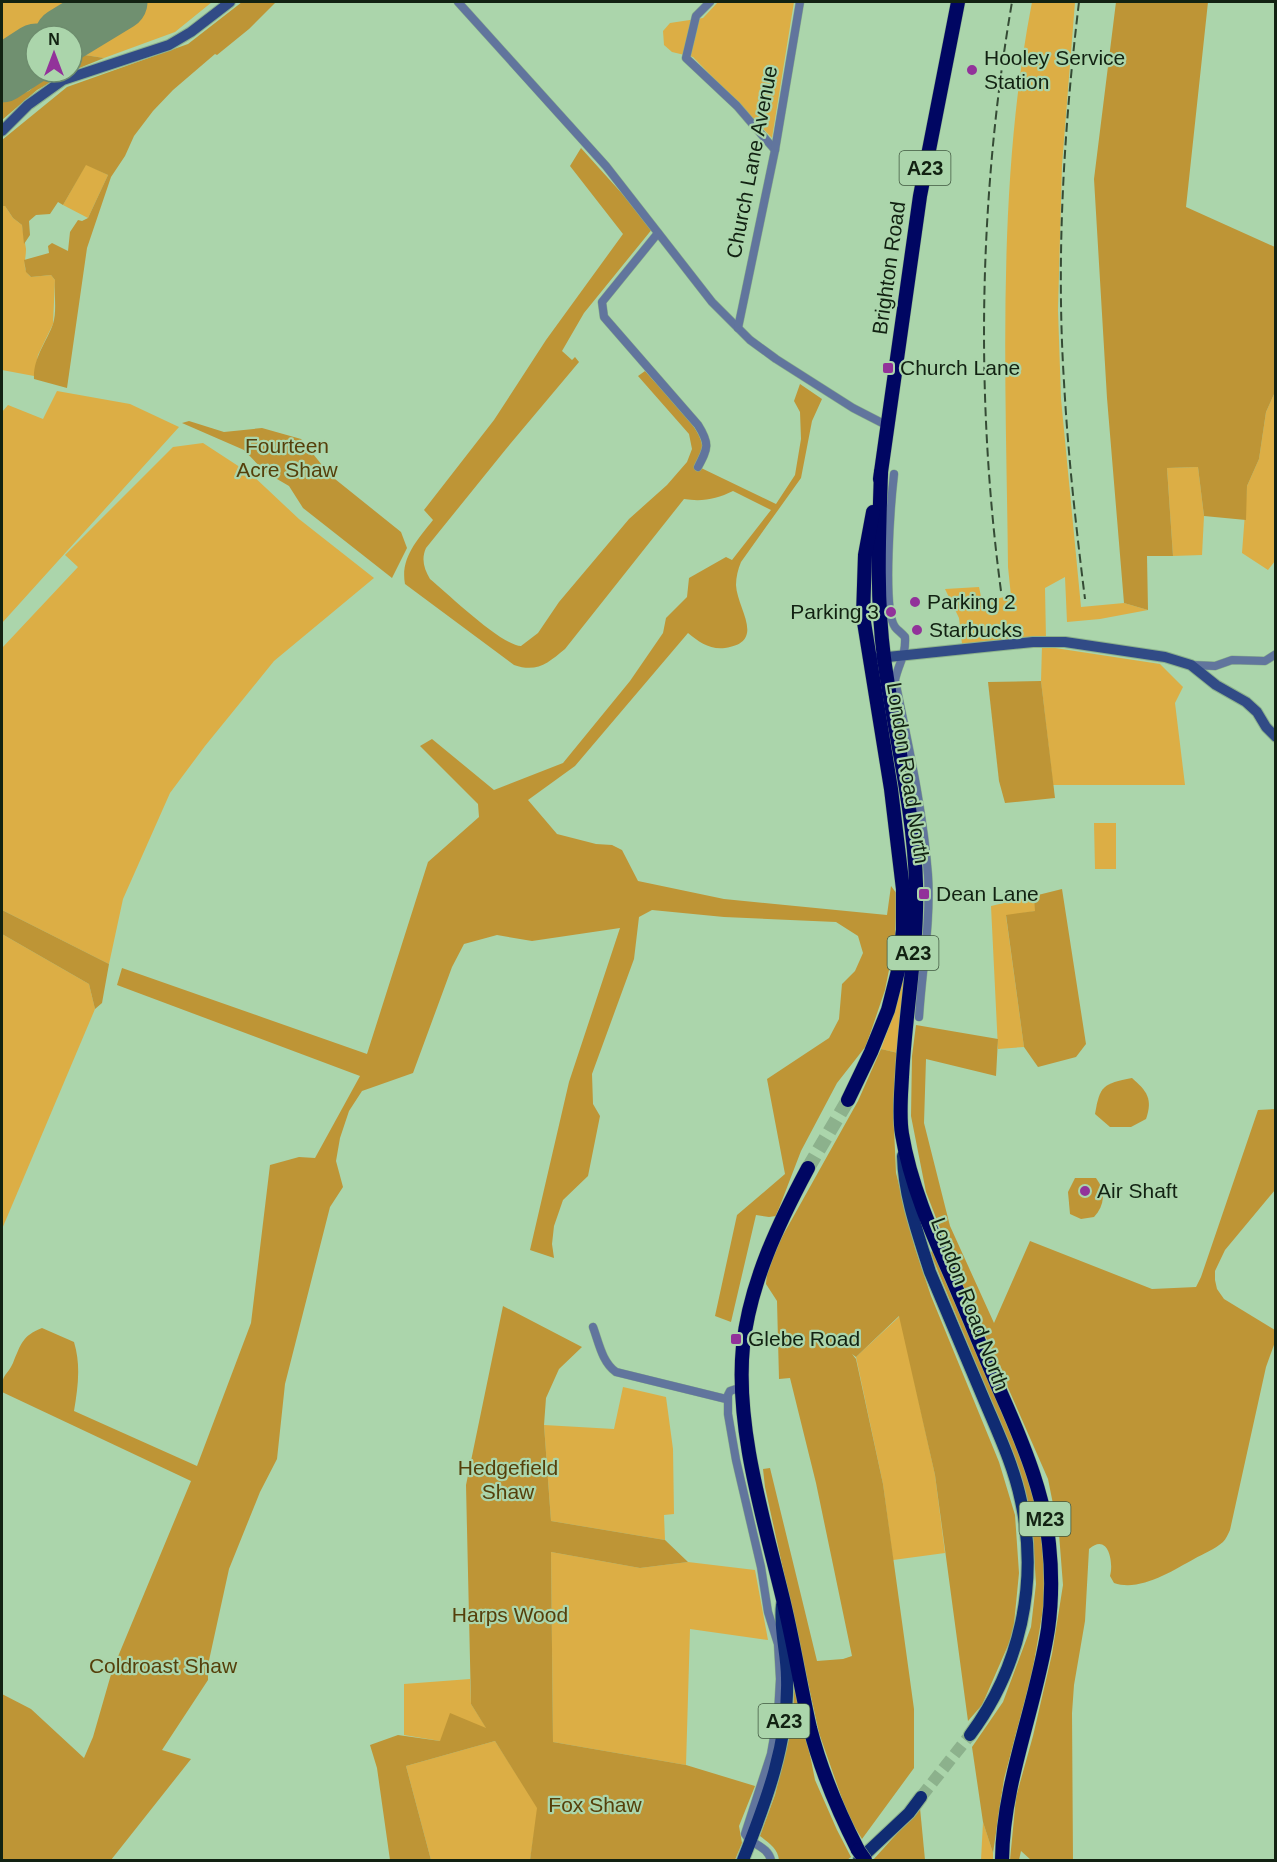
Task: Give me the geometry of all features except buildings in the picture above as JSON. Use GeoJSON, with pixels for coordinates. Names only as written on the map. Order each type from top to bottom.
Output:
{"type":"FeatureCollection","features":[{"type":"Feature","properties":{"kind":"highway","name":"Brighton Road"},"geometry":{"type":"LineString","coordinates":[[884,658],[888,426],[920,196],[958,2]]}},
{"type":"Feature","properties":{"kind":"highway","name":"Brighton Road"},"geometry":{"type":"LineString","coordinates":[[869,658],[863,616],[865,555],[888,473]]}},
{"type":"Feature","properties":{"kind":"highway","name":"London Road North"},"geometry":{"type":"LineString","coordinates":[[848,1100],[888,1010],[898,971],[903,930],[903,889],[891,789],[869,658]]}},
{"type":"Feature","properties":{"kind":"highway","name":"London Road North"},"geometry":{"type":"LineString","coordinates":[[884,658],[892,686],[911,823],[917,887],[903,1060],[902,1132]]}},
{"type":"Feature","properties":{"kind":"highway","name":"M23"},"geometry":{"type":"LineString","coordinates":[[902,1132],[912,1173],[936,1244],[1026,1452],[1040,1496],[1049,1539],[1051,1583],[1048,1627],[1040,1671],[1010,1787],[1002,1860]]}},
{"type":"Feature","properties":{"kind":"highway","name":"A23"},"geometry":{"type":"LineString","coordinates":[[782,1597],[750,1458],[742,1387],[745,1334],[758,1278],[773,1239],[808,1168]]}},
{"type":"Feature","properties":{"kind":"highway"},"geometry":{"type":"LineString","coordinates":[[782,1597],[819,1761],[842,1819],[861,1857]]}},
{"type":"Feature","properties":{"kind":"main road","name":"London Road North"},"geometry":{"type":"LineString","coordinates":[[902,1132],[903,1170],[919,1240],[930,1272],[1009,1460],[1021,1500],[1026,1531],[1028,1581],[1018,1641],[994,1700],[970,1735]]}},
{"type":"Feature","properties":{"kind":"main road","name":"A23"},"geometry":{"type":"LineString","coordinates":[[743,1860],[774,1775],[785,1715],[787,1677],[780,1617],[782,1597]]}},
{"type":"Feature","properties":{"kind":"main road"},"geometry":{"type":"LineString","coordinates":[[861,1857],[902,1820],[921,1797]]}},
{"type":"Feature","properties":{"kind":"street"},"geometry":{"type":"LineString","coordinates":[[2,131],[28,105],[63,80],[169,45],[191,32],[230,2]]}},
{"type":"Feature","properties":{"kind":"street"},"geometry":{"type":"LineString","coordinates":[[458,2],[606,166],[712,302],[750,340],[854,408],[888,426]]}},
{"type":"Feature","properties":{"kind":"street"},"geometry":{"type":"LineString","coordinates":[[710,2],[696,16],[686,58],[737,106],[775,150]]}},
{"type":"Feature","properties":{"kind":"street","name":"Church Lane Avenue"},"geometry":{"type":"LineString","coordinates":[[738,328],[775,150],[800,2]]}},
{"type":"Feature","properties":{"kind":"street"},"geometry":{"type":"LineString","coordinates":[[658,233],[602,302],[604,317],[698,424],[706,437],[707,449],[698,467]]}},
{"type":"Feature","properties":{"kind":"street","name":"Brighton Road"},"geometry":{"type":"LineString","coordinates":[[884,583],[894,626],[905,637],[905,655]]}},
{"type":"Feature","properties":{"kind":"street"},"geometry":{"type":"LineString","coordinates":[[869,658],[1033,642],[1065,642],[1141,652],[1191,665],[1215,666],[1232,660],[1265,661],[1275,654]]}},
{"type":"Feature","properties":{"kind":"street","name":"London Road North"},"geometry":{"type":"LineString","coordinates":[[905,655],[898,666],[892,686],[923,825],[928,877],[919,1017]]}},
{"type":"Feature","properties":{"kind":"street"},"geometry":{"type":"LineString","coordinates":[[1191,665],[1257,711],[1275,737]]}},
{"type":"Feature","properties":{"kind":"street"},"geometry":{"type":"LineString","coordinates":[[593,1327],[607,1362],[616,1372],[726,1399]]}},
{"type":"Feature","properties":{"kind":"street"},"geometry":{"type":"LineString","coordinates":[[742,1387],[730,1391],[726,1399],[736,1460],[759,1557],[768,1612],[778,1644],[779,1661],[779,1696],[775,1734],[763,1783],[745,1829],[747,1838],[768,1852],[771,1860]]}},
{"type":"Feature","properties":{"kind":"shaded area"},"geometry":{"type":"Polygon","coordinates":[[[2,2],[212,2],[175,32],[104,58],[84,55],[84,24],[24,24],[24,84],[34,84],[26,93],[2,96],[2,2]]]}},
{"type":"Feature","properties":{"kind":"shaded area"},"geometry":{"type":"Polygon","coordinates":[[[718,2],[794,2],[772,138],[693,57],[672,52],[664,45],[663,31],[670,23],[703,18],[718,2]]]}},
{"type":"Feature","properties":{"kind":"shaded area"},"geometry":{"type":"Polygon","coordinates":[[[1032,2],[1075,2],[1062,165],[1058,310],[1061,399],[1081,607],[1124,603],[1148,610],[1100,619],[1067,622],[1065,577],[1045,588],[1046,639],[962,644],[959,618],[945,589],[979,587],[982,601],[1011,596],[1008,567],[1005,355],[1008,213],[1013,142],[1032,2]]]}},
{"type":"Feature","properties":{"kind":"shaded area"},"geometry":{"type":"Polygon","coordinates":[[[86,164],[108,175],[88,218],[63,205],[86,164]]]}},
{"type":"Feature","properties":{"kind":"shaded area"},"geometry":{"type":"Polygon","coordinates":[[[2,206],[5,206],[13,218],[22,225],[26,249],[25,267],[28,274],[31,277],[51,275],[55,280],[53,324],[38,355],[34,376],[2,370],[2,206]]]}},
{"type":"Feature","properties":{"kind":"shaded area"},"geometry":{"type":"Polygon","coordinates":[[[57,391],[130,404],[179,427],[2,623],[2,412],[8,405],[43,419],[57,391]]]}},
{"type":"Feature","properties":{"kind":"shaded area"},"geometry":{"type":"Polygon","coordinates":[[[1275,392],[1275,561],[1268,570],[1242,553],[1247,486],[1259,459],[1266,412],[1275,392]]]}},
{"type":"Feature","properties":{"kind":"shaded area"},"geometry":{"type":"Polygon","coordinates":[[[203,443],[252,475],[299,519],[374,578],[274,661],[170,793],[123,899],[109,964],[2,910],[2,648],[78,567],[65,555],[173,447],[203,443]]]}},
{"type":"Feature","properties":{"kind":"shaded area"},"geometry":{"type":"Polygon","coordinates":[[[1198,467],[1204,516],[1202,555],[1173,556],[1167,468],[1198,467]]]}},
{"type":"Feature","properties":{"kind":"shaded area"},"geometry":{"type":"Polygon","coordinates":[[[1042,646],[1160,664],[1183,687],[1175,703],[1185,785],[1053,785],[1041,681],[1042,646]]]}},
{"type":"Feature","properties":{"kind":"shaded area"},"geometry":{"type":"Polygon","coordinates":[[[1094,823],[1116,823],[1116,869],[1095,869],[1094,823]]]}},
{"type":"Feature","properties":{"kind":"shaded area"},"geometry":{"type":"Polygon","coordinates":[[[1034,896],[1036,911],[1006,916],[1024,1047],[998,1049],[991,906],[1034,896]]]}},
{"type":"Feature","properties":{"kind":"shaded area"},"geometry":{"type":"Polygon","coordinates":[[[2,934],[89,984],[95,1009],[2,1229],[2,934]]]}},
{"type":"Feature","properties":{"kind":"shaded area"},"geometry":{"type":"Polygon","coordinates":[[[906,966],[908,968],[901,1009],[898,1053],[881,1049],[895,1010],[906,966]]]}},
{"type":"Feature","properties":{"kind":"shaded area"},"geometry":{"type":"Polygon","coordinates":[[[900,1316],[935,1475],[945,1553],[893,1560],[883,1484],[856,1357],[900,1316]]]}},
{"type":"Feature","properties":{"kind":"shaded area"},"geometry":{"type":"Polygon","coordinates":[[[623,1387],[666,1397],[673,1449],[674,1514],[664,1515],[665,1540],[551,1521],[544,1425],[614,1429],[623,1387]]]}},
{"type":"Feature","properties":{"kind":"shaded area"},"geometry":{"type":"Polygon","coordinates":[[[551,1552],[640,1568],[688,1562],[755,1570],[768,1640],[690,1629],[686,1765],[553,1742],[551,1552]]]}},
{"type":"Feature","properties":{"kind":"shaded area"},"geometry":{"type":"Polygon","coordinates":[[[470,1679],[471,1704],[487,1729],[440,1741],[404,1735],[404,1684],[470,1679]]]}},
{"type":"Feature","properties":{"kind":"shaded area"},"geometry":{"type":"Polygon","coordinates":[[[495,1741],[538,1808],[530,1860],[431,1860],[406,1766],[495,1741]]]}},
{"type":"Feature","properties":{"kind":"shaded area"},"geometry":{"type":"Polygon","coordinates":[[[983,1822],[993,1853],[993,1860],[981,1860],[983,1822]]]}},
{"type":"Feature","properties":{"kind":"green space"},"geometry":{"type":"Polygon","coordinates":[[[242,2],[276,2],[249,29],[173,90],[134,136],[125,156],[111,177],[87,248],[67,388],[34,379],[38,357],[53,324],[55,280],[51,275],[31,277],[26,272],[24,260],[49,253],[48,246],[52,243],[68,251],[70,232],[78,220],[88,218],[108,175],[86,165],[63,205],[58,202],[50,214],[36,215],[29,221],[30,235],[24,244],[22,225],[13,218],[5,206],[2,206],[2,140],[67,87],[84,84],[84,81],[188,44],[242,2]]]}},
{"type":"Feature","properties":{"kind":"green space"},"geometry":{"type":"Polygon","coordinates":[[[1116,2],[1208,2],[1186,207],[1275,247],[1275,392],[1266,412],[1259,459],[1247,486],[1246,520],[1204,516],[1198,467],[1167,468],[1173,556],[1147,556],[1148,610],[1124,603],[1107,398],[1094,179],[1116,2]]]}},
{"type":"Feature","properties":{"kind":"green space"},"geometry":{"type":"Polygon","coordinates":[[[84,55],[104,58],[84,66],[84,55]]]}},
{"type":"Feature","properties":{"kind":"green space"},"geometry":{"type":"Polygon","coordinates":[[[36,84],[48,84],[37,90],[2,120],[2,96],[29,91],[36,84]]]}},
{"type":"Feature","properties":{"kind":"green space","name":"Coldroast Shaw"},"geometry":{"type":"Polygon","coordinates":[[[581,148],[653,228],[584,313],[562,351],[572,360],[575,357],[579,362],[426,548],[423,560],[426,571],[430,579],[488,628],[512,644],[521,646],[538,633],[559,602],[629,519],[667,485],[687,462],[692,449],[689,434],[638,376],[645,371],[694,426],[702,444],[702,453],[697,466],[776,504],[795,475],[801,439],[800,412],[794,401],[800,384],[822,399],[812,421],[801,478],[739,567],[736,585],[747,623],[745,639],[738,645],[714,648],[688,633],[575,766],[528,800],[557,834],[596,844],[612,845],[622,850],[638,881],[724,899],[887,915],[891,886],[897,894],[895,940],[885,990],[866,1046],[837,1083],[801,1151],[776,1216],[756,1215],[731,1322],[715,1316],[737,1215],[785,1174],[767,1079],[829,1038],[839,1019],[842,984],[855,971],[863,953],[858,936],[836,922],[724,917],[652,910],[639,917],[634,959],[592,1074],[593,1104],[600,1116],[588,1176],[563,1200],[554,1226],[552,1244],[554,1258],[530,1250],[569,1082],[620,928],[532,941],[497,935],[464,944],[452,967],[413,1073],[362,1091],[349,1111],[340,1138],[336,1161],[343,1187],[330,1207],[285,1384],[277,1459],[260,1492],[229,1569],[208,1665],[208,1680],[162,1750],[191,1759],[111,1860],[2,1860],[2,1694],[31,1709],[84,1758],[93,1737],[112,1671],[191,1481],[2,1392],[4,1378],[23,1341],[35,1331],[42,1328],[74,1342],[78,1385],[74,1411],[197,1466],[251,1323],[270,1165],[299,1157],[315,1158],[360,1076],[117,985],[122,968],[367,1054],[428,862],[479,817],[478,804],[420,746],[432,739],[494,790],[563,763],[630,681],[663,633],[666,618],[687,597],[689,578],[726,557],[732,560],[771,510],[733,491],[709,499],[684,499],[565,649],[536,667],[514,665],[405,584],[405,566],[408,557],[433,520],[424,510],[494,420],[546,340],[623,234],[570,166],[581,148]]]}},
{"type":"Feature","properties":{"kind":"green space","name":"Fourteen Acre Shaw"},"geometry":{"type":"Polygon","coordinates":[[[189,421],[224,432],[262,428],[301,439],[330,475],[401,532],[407,548],[392,578],[303,508],[289,486],[265,472],[244,450],[182,423],[189,421]]]}},
{"type":"Feature","properties":{"kind":"green space"},"geometry":{"type":"Polygon","coordinates":[[[1041,681],[1055,798],[1005,803],[999,781],[988,682],[1041,681]]]}},
{"type":"Feature","properties":{"kind":"green space"},"geometry":{"type":"Polygon","coordinates":[[[1062,889],[1086,1044],[1076,1057],[1038,1067],[1024,1047],[1006,915],[1035,911],[1034,896],[1062,889]]]}},
{"type":"Feature","properties":{"kind":"green space"},"geometry":{"type":"Polygon","coordinates":[[[2,910],[109,964],[102,1003],[95,1009],[89,984],[2,934],[2,910]]]}},
{"type":"Feature","properties":{"kind":"green space"},"geometry":{"type":"Polygon","coordinates":[[[916,1025],[998,1039],[996,1076],[926,1059],[924,1123],[950,1226],[994,1323],[1030,1241],[1152,1289],[1196,1287],[1258,1110],[1275,1109],[1275,1190],[1225,1250],[1215,1271],[1217,1289],[1224,1299],[1275,1330],[1275,1342],[1266,1367],[1230,1530],[1223,1542],[1213,1549],[1156,1579],[1134,1585],[1114,1583],[1110,1576],[1110,1557],[1105,1546],[1101,1544],[1089,1549],[1085,1621],[1074,1685],[1072,1713],[1073,1860],[1031,1860],[1021,1851],[1019,1860],[1010,1860],[1016,1797],[1052,1654],[1063,1585],[1059,1534],[1048,1479],[955,1267],[926,1192],[911,1116],[912,1056],[916,1025]]]}},
{"type":"Feature","properties":{"kind":"green space"},"geometry":{"type":"Polygon","coordinates":[[[881,1049],[898,1053],[893,1106],[896,1173],[915,1248],[931,1296],[999,1462],[1015,1515],[1019,1573],[1013,1634],[982,1705],[968,1721],[935,1475],[899,1316],[856,1357],[852,1354],[856,1359],[883,1484],[914,1709],[914,1768],[862,1839],[848,1816],[819,1733],[765,1487],[763,1469],[770,1468],[817,1661],[852,1656],[816,1483],[790,1378],[779,1379],[777,1301],[766,1284],[768,1262],[858,1101],[881,1049]]]}},
{"type":"Feature","properties":{"kind":"green space"},"geometry":{"type":"Polygon","coordinates":[[[1132,1078],[1142,1087],[1149,1101],[1146,1119],[1131,1127],[1110,1127],[1095,1114],[1101,1091],[1109,1084],[1132,1078]]]}},
{"type":"Feature","properties":{"kind":"green space"},"geometry":{"type":"Polygon","coordinates":[[[1075,1178],[1096,1178],[1099,1183],[1103,1198],[1094,1217],[1081,1219],[1070,1214],[1068,1192],[1075,1178]]]}},
{"type":"Feature","properties":{"kind":"green space"},"geometry":{"type":"Polygon","coordinates":[[[933,1248],[1029,1477],[1042,1538],[1045,1598],[1032,1674],[1004,1779],[993,1853],[983,1822],[972,1747],[1003,1702],[1031,1627],[1036,1584],[1032,1522],[1019,1469],[933,1259],[931,1253],[933,1248]]]}},
{"type":"Feature","properties":{"kind":"green space"},"geometry":{"type":"Polygon","coordinates":[[[503,1306],[582,1347],[559,1369],[546,1398],[544,1425],[551,1521],[665,1540],[688,1562],[640,1568],[551,1552],[553,1742],[686,1765],[755,1786],[739,1826],[742,1843],[735,1860],[530,1860],[537,1808],[495,1741],[406,1766],[431,1860],[390,1860],[377,1768],[370,1745],[398,1735],[440,1741],[450,1713],[486,1728],[471,1704],[466,1485],[503,1306]]]}},
{"type":"Feature","properties":{"kind":"green space"},"geometry":{"type":"Polygon","coordinates":[[[795,1679],[815,1780],[851,1857],[847,1860],[779,1860],[775,1849],[760,1836],[775,1795],[792,1726],[795,1679]]]}},
{"type":"Feature","properties":{"kind":"green space"},"geometry":{"type":"Polygon","coordinates":[[[920,1808],[925,1860],[873,1860],[920,1808]]]}},
{"type":"Feature","properties":{"kind":"runway"},"geometry":{"type":"LineString","coordinates":[[83,24],[119,2]]}},
{"type":"Feature","properties":{"kind":"runway"},"geometry":{"type":"LineString","coordinates":[[2,74],[24,60]]}},
{"type":"Feature","properties":{"kind":"tunnel"},"geometry":{"type":"LineString","coordinates":[[808,1168],[848,1100]]}},
{"type":"Feature","properties":{"kind":"tunnel"},"geometry":{"type":"LineString","coordinates":[[921,1797],[970,1735]]}},
{"type":"Feature","properties":{"kind":"railway"},"geometry":{"type":"LineString","coordinates":[[1001,591],[987,444],[984,296],[993,148],[1012,2]]}},
{"type":"Feature","properties":{"kind":"railway"},"geometry":{"type":"LineString","coordinates":[[1079,2],[1069,96],[1061,239],[1061,287],[1068,437],[1085,599]]}},
{"type":"Feature","properties":{"kind":"place","name":"Hooley Service Station"},"geometry":{"type":"Point","coordinates":[972,70]}},
{"type":"Feature","properties":{"kind":"place","name":"Church Lane"},"geometry":{"type":"Point","coordinates":[888,368]}},
{"type":"Feature","properties":{"kind":"place","name":"Parking 2"},"geometry":{"type":"Point","coordinates":[915,602]}},
{"type":"Feature","properties":{"kind":"place","name":"Parking 3"},"geometry":{"type":"Point","coordinates":[891,612]}},
{"type":"Feature","properties":{"kind":"place","name":"Starbucks"},"geometry":{"type":"Point","coordinates":[917,630]}},
{"type":"Feature","properties":{"kind":"place","name":"Dean Lane"},"geometry":{"type":"Point","coordinates":[924,894]}},
{"type":"Feature","properties":{"kind":"place","name":"Air Shaft"},"geometry":{"type":"Point","coordinates":[1085,1191]}},
{"type":"Feature","properties":{"kind":"place","name":"Glebe Road"},"geometry":{"type":"Point","coordinates":[736,1339]}},
{"type":"Feature","properties":{"kind":"park label","name":"Hedgefield Shaw"},"geometry":{"type":"Point","coordinates":[508,1480]}},
{"type":"Feature","properties":{"kind":"park label","name":"Harps Wood"},"geometry":{"type":"Point","coordinates":[510,1615]}},
{"type":"Feature","properties":{"kind":"park label","name":"Fox Shaw"},"geometry":{"type":"Point","coordinates":[595,1805]}}]}
